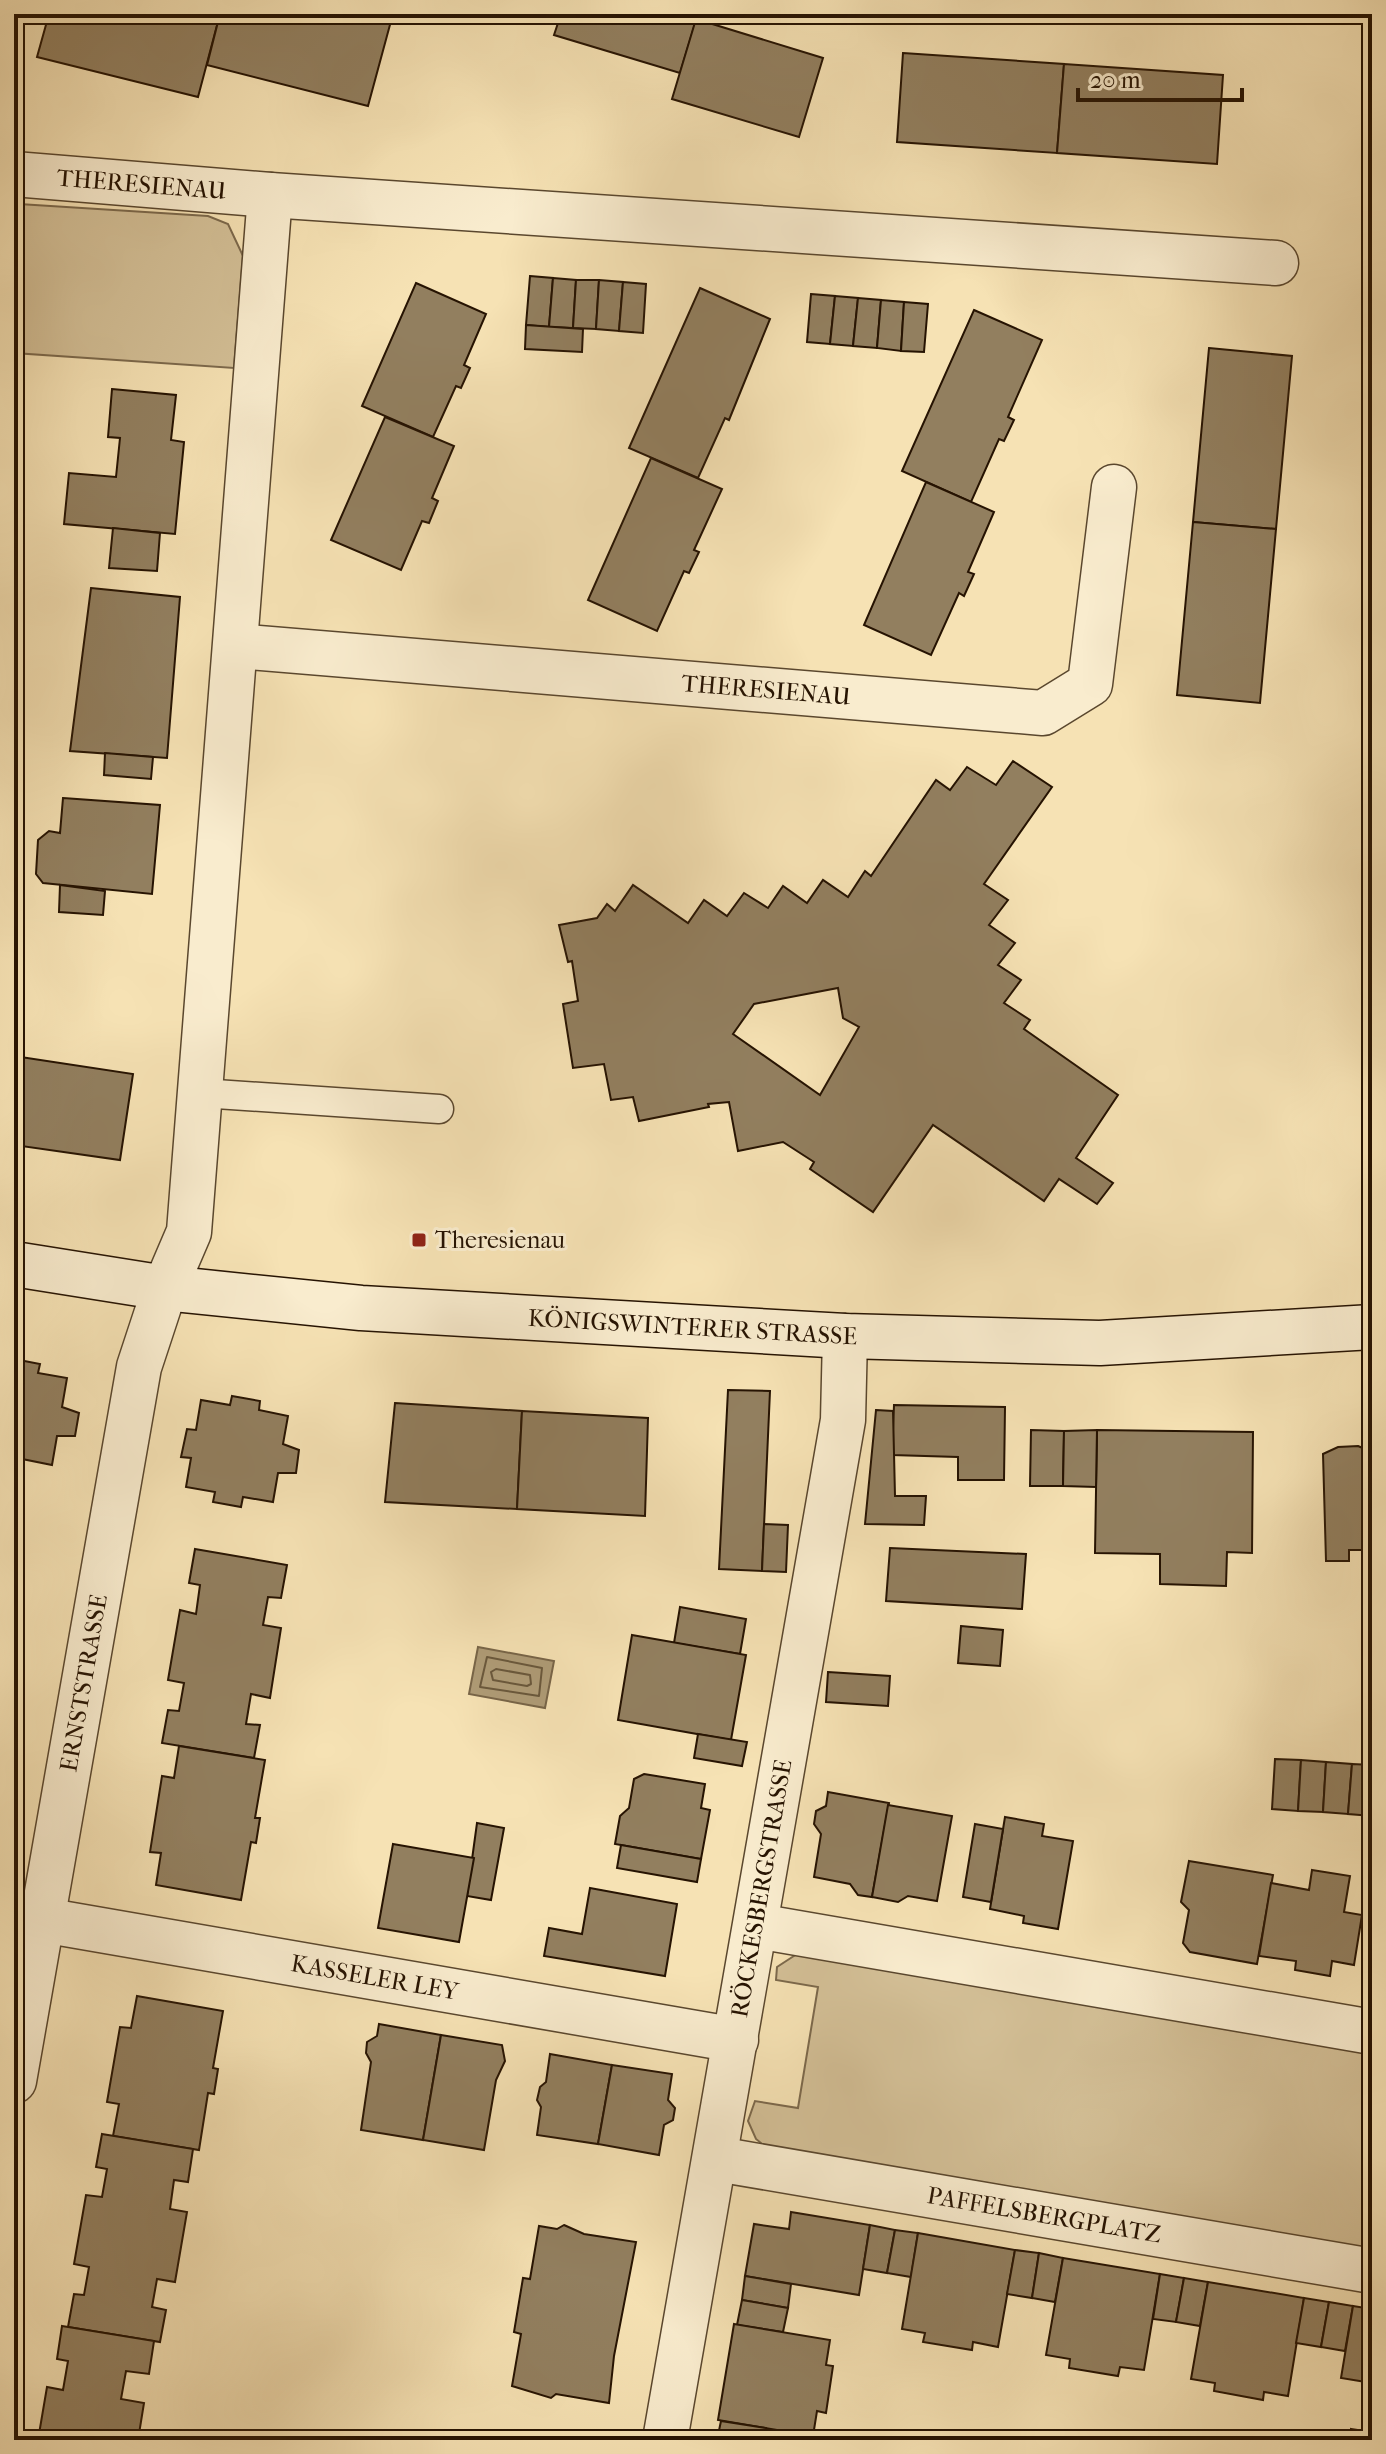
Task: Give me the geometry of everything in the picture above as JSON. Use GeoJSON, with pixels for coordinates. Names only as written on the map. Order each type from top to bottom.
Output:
{"type":"FeatureCollection","features":[{"type":"Feature","properties":{"kind":"street","name":"THERESIENAU"},"geometry":{"type":"LineString","coordinates":[[14,174],[270,195],[1276,263]]}},
{"type":"Feature","properties":{"kind":"street"},"geometry":{"type":"LineString","coordinates":[[165,1288],[189,1232],[270,195]]}},
{"type":"Feature","properties":{"kind":"street","name":"THERESIENAU"},"geometry":{"type":"LineString","coordinates":[[236,646],[1043,713],[1090,684],[1114,487]]}},
{"type":"Feature","properties":{"kind":"street","name":"KÖNIGSWINTERER STRASSE"},"geometry":{"type":"LineString","coordinates":[[14,1264],[165,1288],[361,1308],[845,1336],[1100,1343],[1372,1327]]}},
{"type":"Feature","properties":{"kind":"street","name":"ERNSTSTRASSE"},"geometry":{"type":"LineString","coordinates":[[14,2081],[28,1918],[139,1367],[165,1288]]}},
{"type":"Feature","properties":{"kind":"street","name":"RÖCKESBERGSTRASSE"},"geometry":{"type":"LineString","coordinates":[[665,2440],[717,2159],[843,1420],[845,1336]]}},
{"type":"Feature","properties":{"kind":"street","name":"KASSELER LEY"},"geometry":{"type":"LineString","coordinates":[[28,1918],[736,2040]]}},
{"type":"Feature","properties":{"kind":"street"},"geometry":{"type":"LineString","coordinates":[[757,1926],[1372,2032]]}},
{"type":"Feature","properties":{"kind":"street","name":"PAFFELSBERGPLATZ"},"geometry":{"type":"LineString","coordinates":[[717,2159],[1372,2271]]}},
{"type":"Feature","properties":{"kind":"lane"},"geometry":{"type":"LineString","coordinates":[[201,1093],[439,1109]]}},
{"type":"Feature","properties":{"kind":"shaded area"},"geometry":{"type":"Polygon","coordinates":[[[19,204],[208,216],[228,224],[243,256],[234,368],[14,353],[19,204]]]}},
{"type":"Feature","properties":{"kind":"shaded area"},"geometry":{"type":"Polygon","coordinates":[[[800,1952],[1372,2045],[1372,2256],[767,2148],[756,2139],[748,2121],[755,2101],[798,2108],[818,1987],[776,1980],[777,1967],[800,1952]]]}},
{"type":"Feature","properties":{"kind":"water"},"geometry":{"type":"Polygon","coordinates":[[[478,1647],[554,1661],[545,1708],[469,1694],[478,1647]]]}},
{"type":"Feature","properties":{"kind":"building"},"geometry":{"type":"Polygon","coordinates":[[[49,14],[220,14],[198,97],[37,57],[49,14]]]}},
{"type":"Feature","properties":{"kind":"building"},"geometry":{"type":"Polygon","coordinates":[[[220,14],[364,14],[391,21],[368,106],[207,65],[220,14]]]}},
{"type":"Feature","properties":{"kind":"building"},"geometry":{"type":"Polygon","coordinates":[[[561,14],[698,14],[680,73],[554,35],[561,14]]]}},
{"type":"Feature","properties":{"kind":"building"},"geometry":{"type":"Polygon","coordinates":[[[696,19],[823,58],[799,137],[672,99],[696,19]]]}},
{"type":"Feature","properties":{"kind":"building"},"geometry":{"type":"Polygon","coordinates":[[[903,53],[1064,64],[1057,153],[897,142],[903,53]]]}},
{"type":"Feature","properties":{"kind":"building"},"geometry":{"type":"Polygon","coordinates":[[[1064,64],[1223,75],[1217,164],[1057,153],[1064,64]]]}},
{"type":"Feature","properties":{"kind":"building"},"geometry":{"type":"Polygon","coordinates":[[[530,276],[553,278],[549,327],[526,325],[530,276]]]}},
{"type":"Feature","properties":{"kind":"building"},"geometry":{"type":"Polygon","coordinates":[[[553,278],[576,280],[573,328],[549,327],[553,278]]]}},
{"type":"Feature","properties":{"kind":"building"},"geometry":{"type":"Polygon","coordinates":[[[576,280],[599,280],[596,329],[573,328],[576,280]]]}},
{"type":"Feature","properties":{"kind":"building"},"geometry":{"type":"Polygon","coordinates":[[[599,280],[623,282],[619,331],[596,329],[599,280]]]}},
{"type":"Feature","properties":{"kind":"building"},"geometry":{"type":"Polygon","coordinates":[[[623,282],[646,284],[643,333],[619,331],[623,282]]]}},
{"type":"Feature","properties":{"kind":"building"},"geometry":{"type":"Polygon","coordinates":[[[416,283],[486,314],[464,365],[470,368],[461,388],[456,386],[433,437],[362,406],[416,283]]]}},
{"type":"Feature","properties":{"kind":"building"},"geometry":{"type":"Polygon","coordinates":[[[700,288],[770,319],[729,420],[725,418],[698,478],[629,448],[700,288]]]}},
{"type":"Feature","properties":{"kind":"building"},"geometry":{"type":"Polygon","coordinates":[[[811,294],[835,296],[830,344],[807,342],[811,294]]]}},
{"type":"Feature","properties":{"kind":"building"},"geometry":{"type":"Polygon","coordinates":[[[835,296],[858,298],[853,346],[830,344],[835,296]]]}},
{"type":"Feature","properties":{"kind":"building"},"geometry":{"type":"Polygon","coordinates":[[[858,298],[881,300],[877,348],[853,346],[858,298]]]}},
{"type":"Feature","properties":{"kind":"building"},"geometry":{"type":"Polygon","coordinates":[[[881,300],[904,302],[901,351],[877,348],[881,300]]]}},
{"type":"Feature","properties":{"kind":"building"},"geometry":{"type":"Polygon","coordinates":[[[904,302],[928,304],[924,352],[901,351],[904,302]]]}},
{"type":"Feature","properties":{"kind":"building"},"geometry":{"type":"Polygon","coordinates":[[[974,310],[1042,340],[1008,417],[1014,420],[1004,441],[999,439],[971,502],[902,471],[974,310]]]}},
{"type":"Feature","properties":{"kind":"building"},"geometry":{"type":"Polygon","coordinates":[[[526,325],[583,329],[582,352],[525,349],[526,325]]]}},
{"type":"Feature","properties":{"kind":"building"},"geometry":{"type":"Polygon","coordinates":[[[1209,348],[1292,356],[1276,529],[1193,522],[1209,348]]]}},
{"type":"Feature","properties":{"kind":"building"},"geometry":{"type":"Polygon","coordinates":[[[112,389],[176,395],[171,440],[184,442],[175,534],[64,524],[69,473],[116,477],[120,438],[108,437],[112,389]]]}},
{"type":"Feature","properties":{"kind":"building"},"geometry":{"type":"Polygon","coordinates":[[[385,417],[454,446],[432,498],[438,501],[429,523],[422,521],[401,570],[331,540],[385,417]]]}},
{"type":"Feature","properties":{"kind":"building"},"geometry":{"type":"Polygon","coordinates":[[[651,458],[722,489],[694,550],[699,552],[689,573],[684,571],[657,631],[588,600],[651,458]]]}},
{"type":"Feature","properties":{"kind":"building"},"geometry":{"type":"Polygon","coordinates":[[[926,482],[994,512],[968,572],[974,574],[964,596],[959,593],[931,655],[864,625],[926,482]]]}},
{"type":"Feature","properties":{"kind":"building"},"geometry":{"type":"Polygon","coordinates":[[[1193,522],[1276,529],[1260,703],[1177,695],[1193,522]]]}},
{"type":"Feature","properties":{"kind":"building"},"geometry":{"type":"Polygon","coordinates":[[[113,528],[160,533],[157,571],[109,568],[113,528]]]}},
{"type":"Feature","properties":{"kind":"building"},"geometry":{"type":"Polygon","coordinates":[[[91,588],[180,597],[167,758],[70,751],[91,588]]]}},
{"type":"Feature","properties":{"kind":"building"},"geometry":{"type":"Polygon","coordinates":[[[105,753],[153,757],[151,779],[104,775],[105,753]]]}},
{"type":"Feature","properties":{"kind":"building"},"geometry":{"type":"Polygon","coordinates":[[[1013,761],[1052,787],[984,884],[1008,900],[989,925],[1015,943],[998,965],[1021,980],[1004,1003],[1030,1020],[1024,1029],[1118,1095],[1076,1158],[1113,1183],[1097,1204],[1059,1179],[1044,1201],[933,1125],[873,1212],[810,1169],[814,1162],[783,1142],[738,1151],[729,1102],[639,1121],[633,1097],[611,1100],[604,1064],[573,1068],[563,1004],[578,1001],[572,961],[568,962],[559,925],[597,918],[607,904],[615,911],[633,885],[688,923],[704,900],[727,916],[744,893],[768,908],[783,886],[807,903],[823,880],[848,897],[865,871],[871,876],[936,780],[950,790],[967,767],[996,785],[1013,761]],[[838,988],[754,1004],[733,1034],[820,1095],[859,1027],[843,1018],[838,988]]]}},
{"type":"Feature","properties":{"kind":"building"},"geometry":{"type":"Polygon","coordinates":[[[63,798],[160,805],[152,894],[43,883],[36,874],[38,840],[49,831],[60,833],[63,798]]]}},
{"type":"Feature","properties":{"kind":"building"},"geometry":{"type":"Polygon","coordinates":[[[60,885],[105,891],[103,915],[59,912],[60,885]]]}},
{"type":"Feature","properties":{"kind":"building"},"geometry":{"type":"Polygon","coordinates":[[[14,1056],[133,1074],[120,1160],[14,1145],[14,1056]]]}},
{"type":"Feature","properties":{"kind":"building"},"geometry":{"type":"Polygon","coordinates":[[[14,1359],[40,1364],[38,1373],[67,1378],[62,1407],[79,1413],[75,1436],[57,1436],[52,1465],[22,1459],[21,1471],[14,1469],[14,1359]]]}},
{"type":"Feature","properties":{"kind":"building"},"geometry":{"type":"Polygon","coordinates":[[[728,1390],[770,1391],[762,1571],[719,1569],[728,1390]]]}},
{"type":"Feature","properties":{"kind":"building"},"geometry":{"type":"Polygon","coordinates":[[[232,1396],[260,1401],[259,1410],[288,1416],[283,1444],[299,1450],[296,1473],[278,1473],[273,1502],[243,1497],[241,1507],[213,1502],[215,1492],[186,1487],[191,1458],[181,1457],[187,1429],[196,1430],[201,1400],[230,1405],[232,1396]]]}},
{"type":"Feature","properties":{"kind":"building"},"geometry":{"type":"Polygon","coordinates":[[[395,1403],[522,1411],[517,1509],[385,1502],[395,1403]]]}},
{"type":"Feature","properties":{"kind":"building"},"geometry":{"type":"Polygon","coordinates":[[[894,1405],[1005,1407],[1004,1480],[958,1480],[958,1457],[892,1455],[894,1405]]]}},
{"type":"Feature","properties":{"kind":"building"},"geometry":{"type":"Polygon","coordinates":[[[876,1410],[893,1411],[895,1496],[926,1496],[924,1525],[865,1524],[876,1410]]]}},
{"type":"Feature","properties":{"kind":"building"},"geometry":{"type":"Polygon","coordinates":[[[522,1411],[648,1418],[645,1516],[517,1509],[522,1411]]]}},
{"type":"Feature","properties":{"kind":"building"},"geometry":{"type":"Polygon","coordinates":[[[1031,1430],[1064,1431],[1063,1486],[1030,1486],[1031,1430]]]}},
{"type":"Feature","properties":{"kind":"building"},"geometry":{"type":"Polygon","coordinates":[[[1097,1430],[1253,1432],[1252,1553],[1227,1552],[1226,1586],[1160,1584],[1160,1554],[1095,1553],[1097,1430]]]}},
{"type":"Feature","properties":{"kind":"building"},"geometry":{"type":"Polygon","coordinates":[[[1097,1430],[1096,1487],[1063,1486],[1064,1431],[1097,1430]]]}},
{"type":"Feature","properties":{"kind":"building"},"geometry":{"type":"Polygon","coordinates":[[[1358,1446],[1372,1452],[1372,1550],[1349,1550],[1349,1561],[1326,1561],[1323,1454],[1338,1447],[1358,1446]]]}},
{"type":"Feature","properties":{"kind":"building"},"geometry":{"type":"Polygon","coordinates":[[[764,1524],[788,1525],[786,1572],[762,1571],[764,1524]]]}},
{"type":"Feature","properties":{"kind":"building"},"geometry":{"type":"Polygon","coordinates":[[[890,1548],[1026,1554],[1022,1609],[886,1601],[890,1548]]]}},
{"type":"Feature","properties":{"kind":"building"},"geometry":{"type":"Polygon","coordinates":[[[195,1549],[287,1565],[281,1598],[268,1597],[263,1625],[281,1628],[270,1698],[251,1694],[246,1724],[260,1725],[254,1758],[162,1743],[168,1710],[179,1711],[184,1683],[168,1680],[180,1610],[196,1614],[200,1585],[189,1583],[195,1549]]]}},
{"type":"Feature","properties":{"kind":"building"},"geometry":{"type":"Polygon","coordinates":[[[680,1607],[746,1619],[740,1654],[674,1643],[680,1607]]]}},
{"type":"Feature","properties":{"kind":"building"},"geometry":{"type":"Polygon","coordinates":[[[961,1626],[1003,1630],[1000,1666],[958,1663],[961,1626]]]}},
{"type":"Feature","properties":{"kind":"building"},"geometry":{"type":"Polygon","coordinates":[[[632,1635],[746,1655],[731,1740],[618,1720],[632,1635]]]}},
{"type":"Feature","properties":{"kind":"building"},"geometry":{"type":"Polygon","coordinates":[[[828,1672],[890,1676],[888,1706],[826,1702],[828,1672]]]}},
{"type":"Feature","properties":{"kind":"building"},"geometry":{"type":"Polygon","coordinates":[[[698,1734],[747,1742],[742,1766],[694,1758],[698,1734]]]}},
{"type":"Feature","properties":{"kind":"building"},"geometry":{"type":"Polygon","coordinates":[[[179,1746],[265,1760],[255,1818],[260,1818],[256,1843],[251,1842],[241,1900],[156,1885],[161,1853],[150,1852],[162,1776],[174,1778],[179,1746]]]}},
{"type":"Feature","properties":{"kind":"building"},"geometry":{"type":"Polygon","coordinates":[[[1275,1759],[1301,1760],[1298,1811],[1272,1809],[1275,1759]]]}},
{"type":"Feature","properties":{"kind":"building"},"geometry":{"type":"Polygon","coordinates":[[[1301,1760],[1326,1762],[1323,1812],[1298,1811],[1301,1760]]]}},
{"type":"Feature","properties":{"kind":"building"},"geometry":{"type":"Polygon","coordinates":[[[1326,1762],[1352,1764],[1348,1814],[1323,1812],[1326,1762]]]}},
{"type":"Feature","properties":{"kind":"building"},"geometry":{"type":"Polygon","coordinates":[[[1352,1764],[1372,1765],[1372,1816],[1348,1814],[1352,1764]]]}},
{"type":"Feature","properties":{"kind":"building"},"geometry":{"type":"Polygon","coordinates":[[[644,1774],[705,1784],[701,1808],[710,1810],[701,1859],[615,1844],[620,1816],[629,1808],[634,1779],[644,1774]]]}},
{"type":"Feature","properties":{"kind":"building"},"geometry":{"type":"Polygon","coordinates":[[[828,1792],[889,1803],[872,1897],[858,1895],[850,1884],[814,1877],[821,1834],[814,1824],[816,1811],[826,1806],[828,1792]]]}},
{"type":"Feature","properties":{"kind":"building"},"geometry":{"type":"Polygon","coordinates":[[[888,1805],[952,1816],[937,1901],[908,1896],[898,1902],[872,1897],[888,1805]]]}},
{"type":"Feature","properties":{"kind":"building"},"geometry":{"type":"Polygon","coordinates":[[[1005,1817],[1044,1824],[1042,1836],[1073,1841],[1058,1929],[1023,1923],[1024,1916],[990,1909],[1005,1817]]]}},
{"type":"Feature","properties":{"kind":"building"},"geometry":{"type":"Polygon","coordinates":[[[477,1823],[504,1828],[491,1900],[467,1896],[477,1823]]]}},
{"type":"Feature","properties":{"kind":"building"},"geometry":{"type":"Polygon","coordinates":[[[975,1824],[1003,1829],[991,1902],[963,1897],[975,1824]]]}},
{"type":"Feature","properties":{"kind":"building"},"geometry":{"type":"Polygon","coordinates":[[[393,1844],[474,1858],[459,1942],[378,1928],[393,1844]]]}},
{"type":"Feature","properties":{"kind":"building"},"geometry":{"type":"Polygon","coordinates":[[[621,1845],[701,1859],[697,1882],[617,1868],[621,1845]]]}},
{"type":"Feature","properties":{"kind":"building"},"geometry":{"type":"Polygon","coordinates":[[[1189,1861],[1273,1875],[1257,1964],[1190,1952],[1183,1943],[1189,1910],[1181,1902],[1189,1861]]]}},
{"type":"Feature","properties":{"kind":"building"},"geometry":{"type":"Polygon","coordinates":[[[1312,1870],[1350,1876],[1344,1912],[1362,1915],[1354,1965],[1332,1961],[1330,1976],[1295,1970],[1296,1961],[1259,1956],[1271,1883],[1309,1890],[1312,1870]]]}},
{"type":"Feature","properties":{"kind":"building"},"geometry":{"type":"Polygon","coordinates":[[[590,1888],[677,1904],[665,1976],[544,1956],[549,1928],[582,1934],[590,1888]]]}},
{"type":"Feature","properties":{"kind":"building"},"geometry":{"type":"Polygon","coordinates":[[[137,1996],[223,2011],[213,2068],[218,2069],[214,2094],[208,2093],[199,2150],[113,2136],[119,2104],[107,2102],[120,2027],[131,2028],[137,1996]]]}},
{"type":"Feature","properties":{"kind":"building"},"geometry":{"type":"Polygon","coordinates":[[[379,2024],[441,2035],[423,2140],[361,2130],[371,2062],[366,2053],[367,2042],[377,2036],[379,2024]]]}},
{"type":"Feature","properties":{"kind":"building"},"geometry":{"type":"Polygon","coordinates":[[[441,2035],[502,2045],[505,2061],[496,2080],[484,2150],[423,2140],[441,2035]]]}},
{"type":"Feature","properties":{"kind":"building"},"geometry":{"type":"Polygon","coordinates":[[[550,2054],[612,2065],[598,2144],[537,2135],[541,2107],[537,2100],[540,2087],[546,2082],[550,2054]]]}},
{"type":"Feature","properties":{"kind":"building"},"geometry":{"type":"Polygon","coordinates":[[[612,2065],[672,2074],[668,2100],[675,2108],[673,2120],[664,2125],[659,2155],[598,2144],[612,2065]]]}},
{"type":"Feature","properties":{"kind":"building"},"geometry":{"type":"Polygon","coordinates":[[[102,2134],[193,2149],[188,2182],[174,2180],[170,2209],[187,2212],[175,2282],[157,2279],[152,2307],[166,2310],[160,2342],[68,2327],[74,2294],[84,2295],[89,2267],[74,2264],[86,2195],[102,2197],[107,2169],[96,2167],[102,2134]]]}},
{"type":"Feature","properties":{"kind":"building"},"geometry":{"type":"Polygon","coordinates":[[[791,2212],[870,2225],[859,2295],[745,2276],[754,2224],[789,2229],[791,2212]]]}},
{"type":"Feature","properties":{"kind":"building"},"geometry":{"type":"Polygon","coordinates":[[[564,2225],[584,2234],[636,2242],[614,2356],[609,2403],[556,2394],[551,2398],[512,2386],[521,2334],[514,2332],[523,2278],[530,2279],[539,2226],[557,2229],[564,2225]]]}},
{"type":"Feature","properties":{"kind":"building"},"geometry":{"type":"Polygon","coordinates":[[[870,2225],[895,2230],[887,2273],[863,2269],[870,2225]]]}},
{"type":"Feature","properties":{"kind":"building"},"geometry":{"type":"Polygon","coordinates":[[[895,2230],[918,2233],[911,2277],[887,2273],[895,2230]]]}},
{"type":"Feature","properties":{"kind":"building"},"geometry":{"type":"Polygon","coordinates":[[[918,2233],[1015,2250],[998,2347],[973,2342],[972,2350],[923,2342],[925,2333],[902,2329],[918,2233]]]}},
{"type":"Feature","properties":{"kind":"building"},"geometry":{"type":"Polygon","coordinates":[[[1015,2250],[1039,2253],[1032,2298],[1007,2294],[1015,2250]]]}},
{"type":"Feature","properties":{"kind":"building"},"geometry":{"type":"Polygon","coordinates":[[[1039,2253],[1063,2258],[1055,2302],[1032,2298],[1039,2253]]]}},
{"type":"Feature","properties":{"kind":"building"},"geometry":{"type":"Polygon","coordinates":[[[1063,2258],[1160,2274],[1144,2370],[1120,2367],[1118,2376],[1069,2368],[1070,2359],[1046,2355],[1063,2258]]]}},
{"type":"Feature","properties":{"kind":"building"},"geometry":{"type":"Polygon","coordinates":[[[1160,2274],[1184,2278],[1176,2322],[1153,2319],[1160,2274]]]}},
{"type":"Feature","properties":{"kind":"building"},"geometry":{"type":"Polygon","coordinates":[[[745,2276],[791,2284],[788,2308],[742,2300],[745,2276]]]}},
{"type":"Feature","properties":{"kind":"building"},"geometry":{"type":"Polygon","coordinates":[[[1184,2278],[1208,2282],[1200,2326],[1176,2322],[1184,2278]]]}},
{"type":"Feature","properties":{"kind":"building"},"geometry":{"type":"Polygon","coordinates":[[[1208,2282],[1304,2298],[1288,2396],[1264,2392],[1263,2400],[1214,2391],[1215,2383],[1191,2379],[1208,2282]]]}},
{"type":"Feature","properties":{"kind":"building"},"geometry":{"type":"Polygon","coordinates":[[[1304,2298],[1329,2302],[1321,2347],[1296,2343],[1304,2298]]]}},
{"type":"Feature","properties":{"kind":"building"},"geometry":{"type":"Polygon","coordinates":[[[742,2300],[788,2308],[783,2332],[737,2325],[742,2300]]]}},
{"type":"Feature","properties":{"kind":"building"},"geometry":{"type":"Polygon","coordinates":[[[1329,2302],[1353,2306],[1345,2351],[1321,2347],[1329,2302]]]}},
{"type":"Feature","properties":{"kind":"building"},"geometry":{"type":"Polygon","coordinates":[[[1353,2306],[1372,2309],[1372,2383],[1341,2378],[1353,2306]]]}},
{"type":"Feature","properties":{"kind":"building"},"geometry":{"type":"Polygon","coordinates":[[[734,2324],[830,2340],[826,2365],[833,2366],[826,2413],[817,2411],[813,2436],[718,2420],[734,2324]]]}},
{"type":"Feature","properties":{"kind":"building"},"geometry":{"type":"Polygon","coordinates":[[[62,2326],[154,2341],[149,2374],[126,2371],[121,2399],[144,2403],[138,2440],[43,2440],[44,2435],[39,2434],[47,2387],[63,2390],[68,2361],[57,2359],[62,2326]]]}},
{"type":"Feature","properties":{"kind":"building"},"geometry":{"type":"Polygon","coordinates":[[[721,2421],[766,2428],[764,2440],[717,2440],[721,2421]]]}},
{"type":"Feature","properties":{"kind":"building"},"geometry":{"type":"Polygon","coordinates":[[[1351,2429],[1372,2432],[1372,2440],[1350,2440],[1351,2429]]]}},
{"type":"Feature","properties":{"kind":"place","name":"Theresienau"},"geometry":{"type":"Point","coordinates":[419,1240]}}]}
